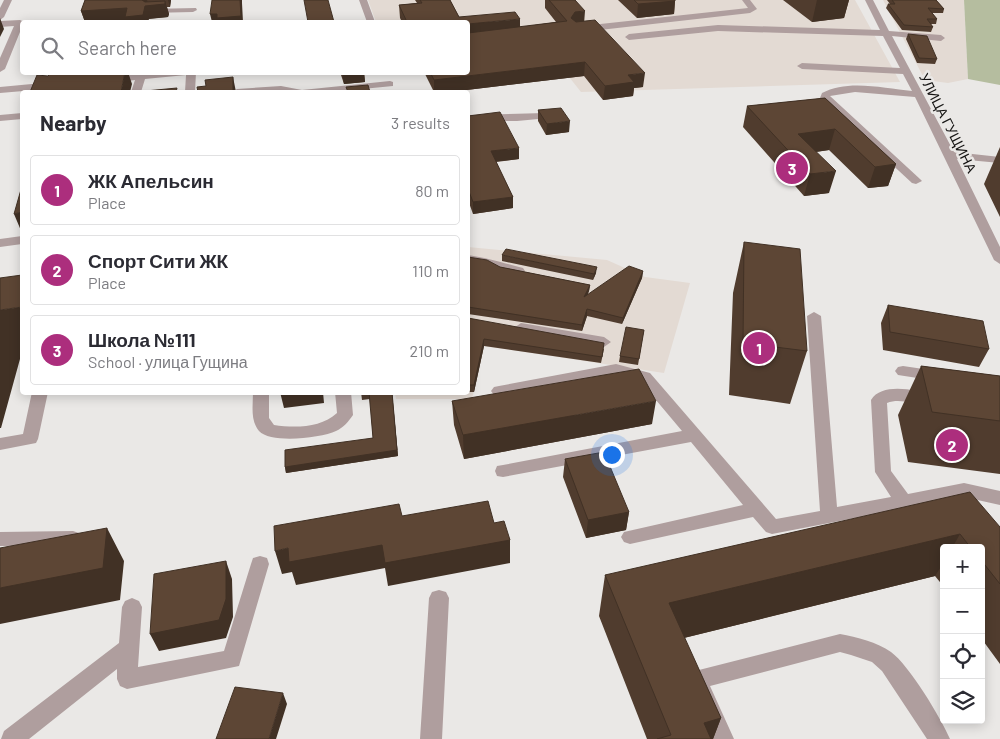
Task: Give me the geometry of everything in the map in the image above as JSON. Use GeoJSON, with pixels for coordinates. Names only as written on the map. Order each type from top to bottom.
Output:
{"type":"FeatureCollection","features":[{"type":"Feature","properties":{"kind":"street"},"geometry":{"type":"LineString","coordinates":[[0,17],[8,0]]}},
{"type":"Feature","properties":{"kind":"street"},"geometry":{"type":"LineString","coordinates":[[192,20],[193,0]]}},
{"type":"Feature","properties":{"kind":"street"},"geometry":{"type":"LineString","coordinates":[[363,0],[370,20]]}},
{"type":"Feature","properties":{"kind":"street"},"geometry":{"type":"LineString","coordinates":[[575,30],[682,15],[705,16],[750,11],[753,9],[746,0]]}},
{"type":"Feature","properties":{"kind":"street","name":"УЛИЦА ГУЩИНА"},"geometry":{"type":"LineString","coordinates":[[869,0],[950,155],[1000,260]]}},
{"type":"Feature","properties":{"kind":"street"},"geometry":{"type":"LineString","coordinates":[[149,11],[193,10]]}},
{"type":"Feature","properties":{"kind":"street"},"geometry":{"type":"LineString","coordinates":[[705,16],[718,28]]}},
{"type":"Feature","properties":{"kind":"street"},"geometry":{"type":"LineString","coordinates":[[0,24],[20,23],[0,69]]}},
{"type":"Feature","properties":{"kind":"street"},"geometry":{"type":"LineString","coordinates":[[629,38],[718,28],[886,33],[941,38]]}},
{"type":"Feature","properties":{"kind":"street"},"geometry":{"type":"LineString","coordinates":[[802,66],[906,71]]}},
{"type":"Feature","properties":{"kind":"street"},"geometry":{"type":"LineString","coordinates":[[102,81],[159,75]]}},
{"type":"Feature","properties":{"kind":"street"},"geometry":{"type":"LineString","coordinates":[[190,90],[191,75]]}},
{"type":"Feature","properties":{"kind":"street"},"geometry":{"type":"LineString","coordinates":[[350,90],[392,88],[388,75]]}},
{"type":"Feature","properties":{"kind":"street"},"geometry":{"type":"LineString","coordinates":[[137,90],[141,77]]}},
{"type":"Feature","properties":{"kind":"street"},"geometry":{"type":"LineString","coordinates":[[0,90],[55,87]]}},
{"type":"Feature","properties":{"kind":"street"},"geometry":{"type":"LineString","coordinates":[[266,90],[287,90]]}},
{"type":"Feature","properties":{"kind":"street"},"geometry":{"type":"LineString","coordinates":[[916,181],[825,98],[825,95],[838,90],[919,95]]}},
{"type":"Feature","properties":{"kind":"street"},"geometry":{"type":"LineString","coordinates":[[0,118],[20,116]]}},
{"type":"Feature","properties":{"kind":"street"},"geometry":{"type":"LineString","coordinates":[[470,118],[545,116]]}},
{"type":"Feature","properties":{"kind":"street"},"geometry":{"type":"LineString","coordinates":[[950,155],[1000,160]]}},
{"type":"Feature","properties":{"kind":"street"},"geometry":{"type":"LineString","coordinates":[[980,158],[1000,168]]}},
{"type":"Feature","properties":{"kind":"street"},"geometry":{"type":"LineString","coordinates":[[0,243],[20,240]]}},
{"type":"Feature","properties":{"kind":"street"},"geometry":{"type":"LineString","coordinates":[[470,259],[492,262],[500,268],[528,273]]}},
{"type":"Feature","properties":{"kind":"street"},"geometry":{"type":"LineString","coordinates":[[814,316],[829,514]]}},
{"type":"Feature","properties":{"kind":"street"},"geometry":{"type":"LineString","coordinates":[[506,326],[604,342]]}},
{"type":"Feature","properties":{"kind":"street"},"geometry":{"type":"LineString","coordinates":[[499,391],[616,369],[645,377],[695,435],[755,510],[772,527],[829,514],[964,490],[1000,498]]}},
{"type":"Feature","properties":{"kind":"street"},"geometry":{"type":"LineString","coordinates":[[903,372],[952,379]]}},
{"type":"Feature","properties":{"kind":"street"},"geometry":{"type":"LineString","coordinates":[[903,501],[884,472],[879,400],[894,394],[942,401]]}},
{"type":"Feature","properties":{"kind":"street"},"geometry":{"type":"LineString","coordinates":[[0,444],[30,439],[39,395]]}},
{"type":"Feature","properties":{"kind":"street"},"geometry":{"type":"LineString","coordinates":[[261,395],[261,421],[268,429],[277,432],[328,427],[339,422],[345,415],[343,395]]}},
{"type":"Feature","properties":{"kind":"street"},"geometry":{"type":"LineString","coordinates":[[503,471],[695,435]]}},
{"type":"Feature","properties":{"kind":"street"},"geometry":{"type":"LineString","coordinates":[[630,537],[755,510]]}},
{"type":"Feature","properties":{"kind":"street"},"geometry":{"type":"LineString","coordinates":[[0,539],[94,538]]}},
{"type":"Feature","properties":{"kind":"street"},"geometry":{"type":"LineString","coordinates":[[132,607],[127,679],[232,659],[260,564]]}},
{"type":"Feature","properties":{"kind":"street"},"geometry":{"type":"LineString","coordinates":[[431,739],[439,598]]}},
{"type":"Feature","properties":{"kind":"street"},"geometry":{"type":"LineString","coordinates":[[723,739],[700,689],[699,682],[702,678],[840,643],[861,647],[886,660],[917,703],[939,739]]}},
{"type":"Feature","properties":{"kind":"street"},"geometry":{"type":"LineString","coordinates":[[12,739],[129,648]]}},
{"type":"Feature","properties":{"kind":"shaded area"},"geometry":{"type":"Polygon","coordinates":[[[368,0],[855,0],[900,82],[581,92],[530,28],[470,22],[470,20],[375,20],[368,0]]]}},
{"type":"Feature","properties":{"kind":"shaded area"},"geometry":{"type":"Polygon","coordinates":[[[883,0],[964,0],[968,79],[948,83],[925,80],[883,0]]]}},
{"type":"Feature","properties":{"kind":"shaded area"},"geometry":{"type":"Polygon","coordinates":[[[470,247],[607,260],[645,277],[690,283],[664,373],[484,346],[472,399],[396,399],[395,395],[470,395],[470,247]]]}},
{"type":"Feature","properties":{"kind":"green space"},"geometry":{"type":"Polygon","coordinates":[[[964,0],[1000,0],[1000,85],[968,79],[964,0]]]}},
{"type":"Feature","properties":{"kind":"building"},"geometry":{"type":"Polygon","coordinates":[[[85,0],[165,1],[165,4],[145,6],[143,15],[125,17],[127,8],[81,11],[85,0]]]}},
{"type":"Feature","properties":{"kind":"building"},"geometry":{"type":"Polygon","coordinates":[[[212,0],[240,0],[241,16],[217,18],[217,14],[210,14],[212,0]]]}},
{"type":"Feature","properties":{"kind":"building"},"geometry":{"type":"Polygon","coordinates":[[[304,0],[328,0],[333,20],[308,20],[304,0]]]}},
{"type":"Feature","properties":{"kind":"building"},"geometry":{"type":"Polygon","coordinates":[[[420,0],[450,0],[459,17],[515,12],[520,19],[470,24],[470,20],[406,20],[399,5],[422,3],[420,0]]]}},
{"type":"Feature","properties":{"kind":"building"},"geometry":{"type":"Polygon","coordinates":[[[549,0],[575,0],[585,11],[575,12],[571,18],[576,22],[595,20],[645,73],[628,75],[634,82],[605,86],[585,62],[434,80],[432,75],[470,75],[470,33],[567,21],[549,0]]]}},
{"type":"Feature","properties":{"kind":"building"},"geometry":{"type":"Polygon","coordinates":[[[634,0],[675,0],[675,1],[638,4],[634,0]]]}},
{"type":"Feature","properties":{"kind":"building"},"geometry":{"type":"Polygon","coordinates":[[[892,0],[936,0],[944,9],[928,8],[937,19],[927,19],[933,27],[904,25],[888,4],[895,4],[892,0]]]}},
{"type":"Feature","properties":{"kind":"building"},"geometry":{"type":"Polygon","coordinates":[[[908,34],[927,36],[937,59],[919,58],[908,34]]]}},
{"type":"Feature","properties":{"kind":"building"},"geometry":{"type":"Polygon","coordinates":[[[37,75],[124,75],[121,90],[31,90],[37,75]]]}},
{"type":"Feature","properties":{"kind":"building"},"geometry":{"type":"Polygon","coordinates":[[[233,77],[233,90],[198,90],[197,87],[206,86],[205,80],[233,77]]]}},
{"type":"Feature","properties":{"kind":"building"},"geometry":{"type":"Polygon","coordinates":[[[368,85],[369,90],[347,90],[346,87],[368,85]]]}},
{"type":"Feature","properties":{"kind":"building"},"geometry":{"type":"Polygon","coordinates":[[[177,88],[176,90],[156,90],[177,88]]]}},
{"type":"Feature","properties":{"kind":"building"},"geometry":{"type":"Polygon","coordinates":[[[825,98],[896,164],[875,167],[835,129],[798,134],[836,171],[810,174],[747,106],[825,98]]]}},
{"type":"Feature","properties":{"kind":"building"},"geometry":{"type":"Polygon","coordinates":[[[561,108],[570,121],[547,124],[538,110],[561,108]]]}},
{"type":"Feature","properties":{"kind":"building"},"geometry":{"type":"Polygon","coordinates":[[[500,112],[519,148],[491,151],[513,197],[473,202],[470,194],[470,116],[500,112]]]}},
{"type":"Feature","properties":{"kind":"building"},"geometry":{"type":"Polygon","coordinates":[[[20,193],[20,212],[14,214],[20,193]]]}},
{"type":"Feature","properties":{"kind":"building"},"geometry":{"type":"Polygon","coordinates":[[[744,242],[800,249],[807,351],[743,343],[744,242]]]}},
{"type":"Feature","properties":{"kind":"building"},"geometry":{"type":"Polygon","coordinates":[[[506,249],[597,267],[594,274],[502,255],[506,249]]]}},
{"type":"Feature","properties":{"kind":"building"},"geometry":{"type":"Polygon","coordinates":[[[470,257],[487,260],[500,267],[590,285],[584,297],[629,266],[643,271],[623,318],[587,309],[582,325],[470,307],[470,257]]]}},
{"type":"Feature","properties":{"kind":"building"},"geometry":{"type":"Polygon","coordinates":[[[20,275],[20,307],[0,310],[0,278],[20,275]]]}},
{"type":"Feature","properties":{"kind":"building"},"geometry":{"type":"Polygon","coordinates":[[[888,305],[983,321],[989,349],[890,332],[888,305]]]}},
{"type":"Feature","properties":{"kind":"building"},"geometry":{"type":"Polygon","coordinates":[[[470,318],[604,343],[602,357],[484,339],[474,385],[470,385],[470,318]]]}},
{"type":"Feature","properties":{"kind":"building"},"geometry":{"type":"Polygon","coordinates":[[[626,327],[644,330],[639,359],[620,356],[626,327]]]}},
{"type":"Feature","properties":{"kind":"building"},"geometry":{"type":"Polygon","coordinates":[[[921,366],[1000,376],[1000,421],[932,412],[921,366]]]}},
{"type":"Feature","properties":{"kind":"building"},"geometry":{"type":"Polygon","coordinates":[[[639,369],[656,401],[463,435],[452,401],[639,369]]]}},
{"type":"Feature","properties":{"kind":"building"},"geometry":{"type":"Polygon","coordinates":[[[369,395],[392,395],[397,450],[285,467],[285,450],[373,438],[369,395]]]}},
{"type":"Feature","properties":{"kind":"building"},"geometry":{"type":"Polygon","coordinates":[[[604,452],[629,512],[588,520],[565,459],[604,452]]]}},
{"type":"Feature","properties":{"kind":"building"},"geometry":{"type":"Polygon","coordinates":[[[970,492],[1000,527],[1000,584],[985,565],[985,544],[968,544],[960,534],[669,603],[721,718],[704,723],[711,739],[657,739],[671,735],[605,575],[970,492]]]}},
{"type":"Feature","properties":{"kind":"building"},"geometry":{"type":"Polygon","coordinates":[[[488,501],[494,523],[504,521],[510,540],[385,563],[382,545],[289,562],[288,548],[275,551],[274,526],[399,504],[402,516],[488,501]]]}},
{"type":"Feature","properties":{"kind":"building"},"geometry":{"type":"Polygon","coordinates":[[[107,528],[103,568],[0,588],[0,548],[107,528]]]}},
{"type":"Feature","properties":{"kind":"building"},"geometry":{"type":"Polygon","coordinates":[[[226,561],[226,599],[219,620],[150,634],[154,574],[226,561]]]}},
{"type":"Feature","properties":{"kind":"building"},"geometry":{"type":"Polygon","coordinates":[[[235,687],[283,693],[269,739],[216,739],[235,687]]]}},
{"type":"Feature","properties":{"kind":"place","name":"Школа №111"},"geometry":{"type":"Point","coordinates":[792,168]}},
{"type":"Feature","properties":{"kind":"place","name":"ЖК Апельсин"},"geometry":{"type":"Point","coordinates":[759,348]}},
{"type":"Feature","properties":{"kind":"place","name":"Спорт Сити ЖК"},"geometry":{"type":"Point","coordinates":[952,445]}}]}
